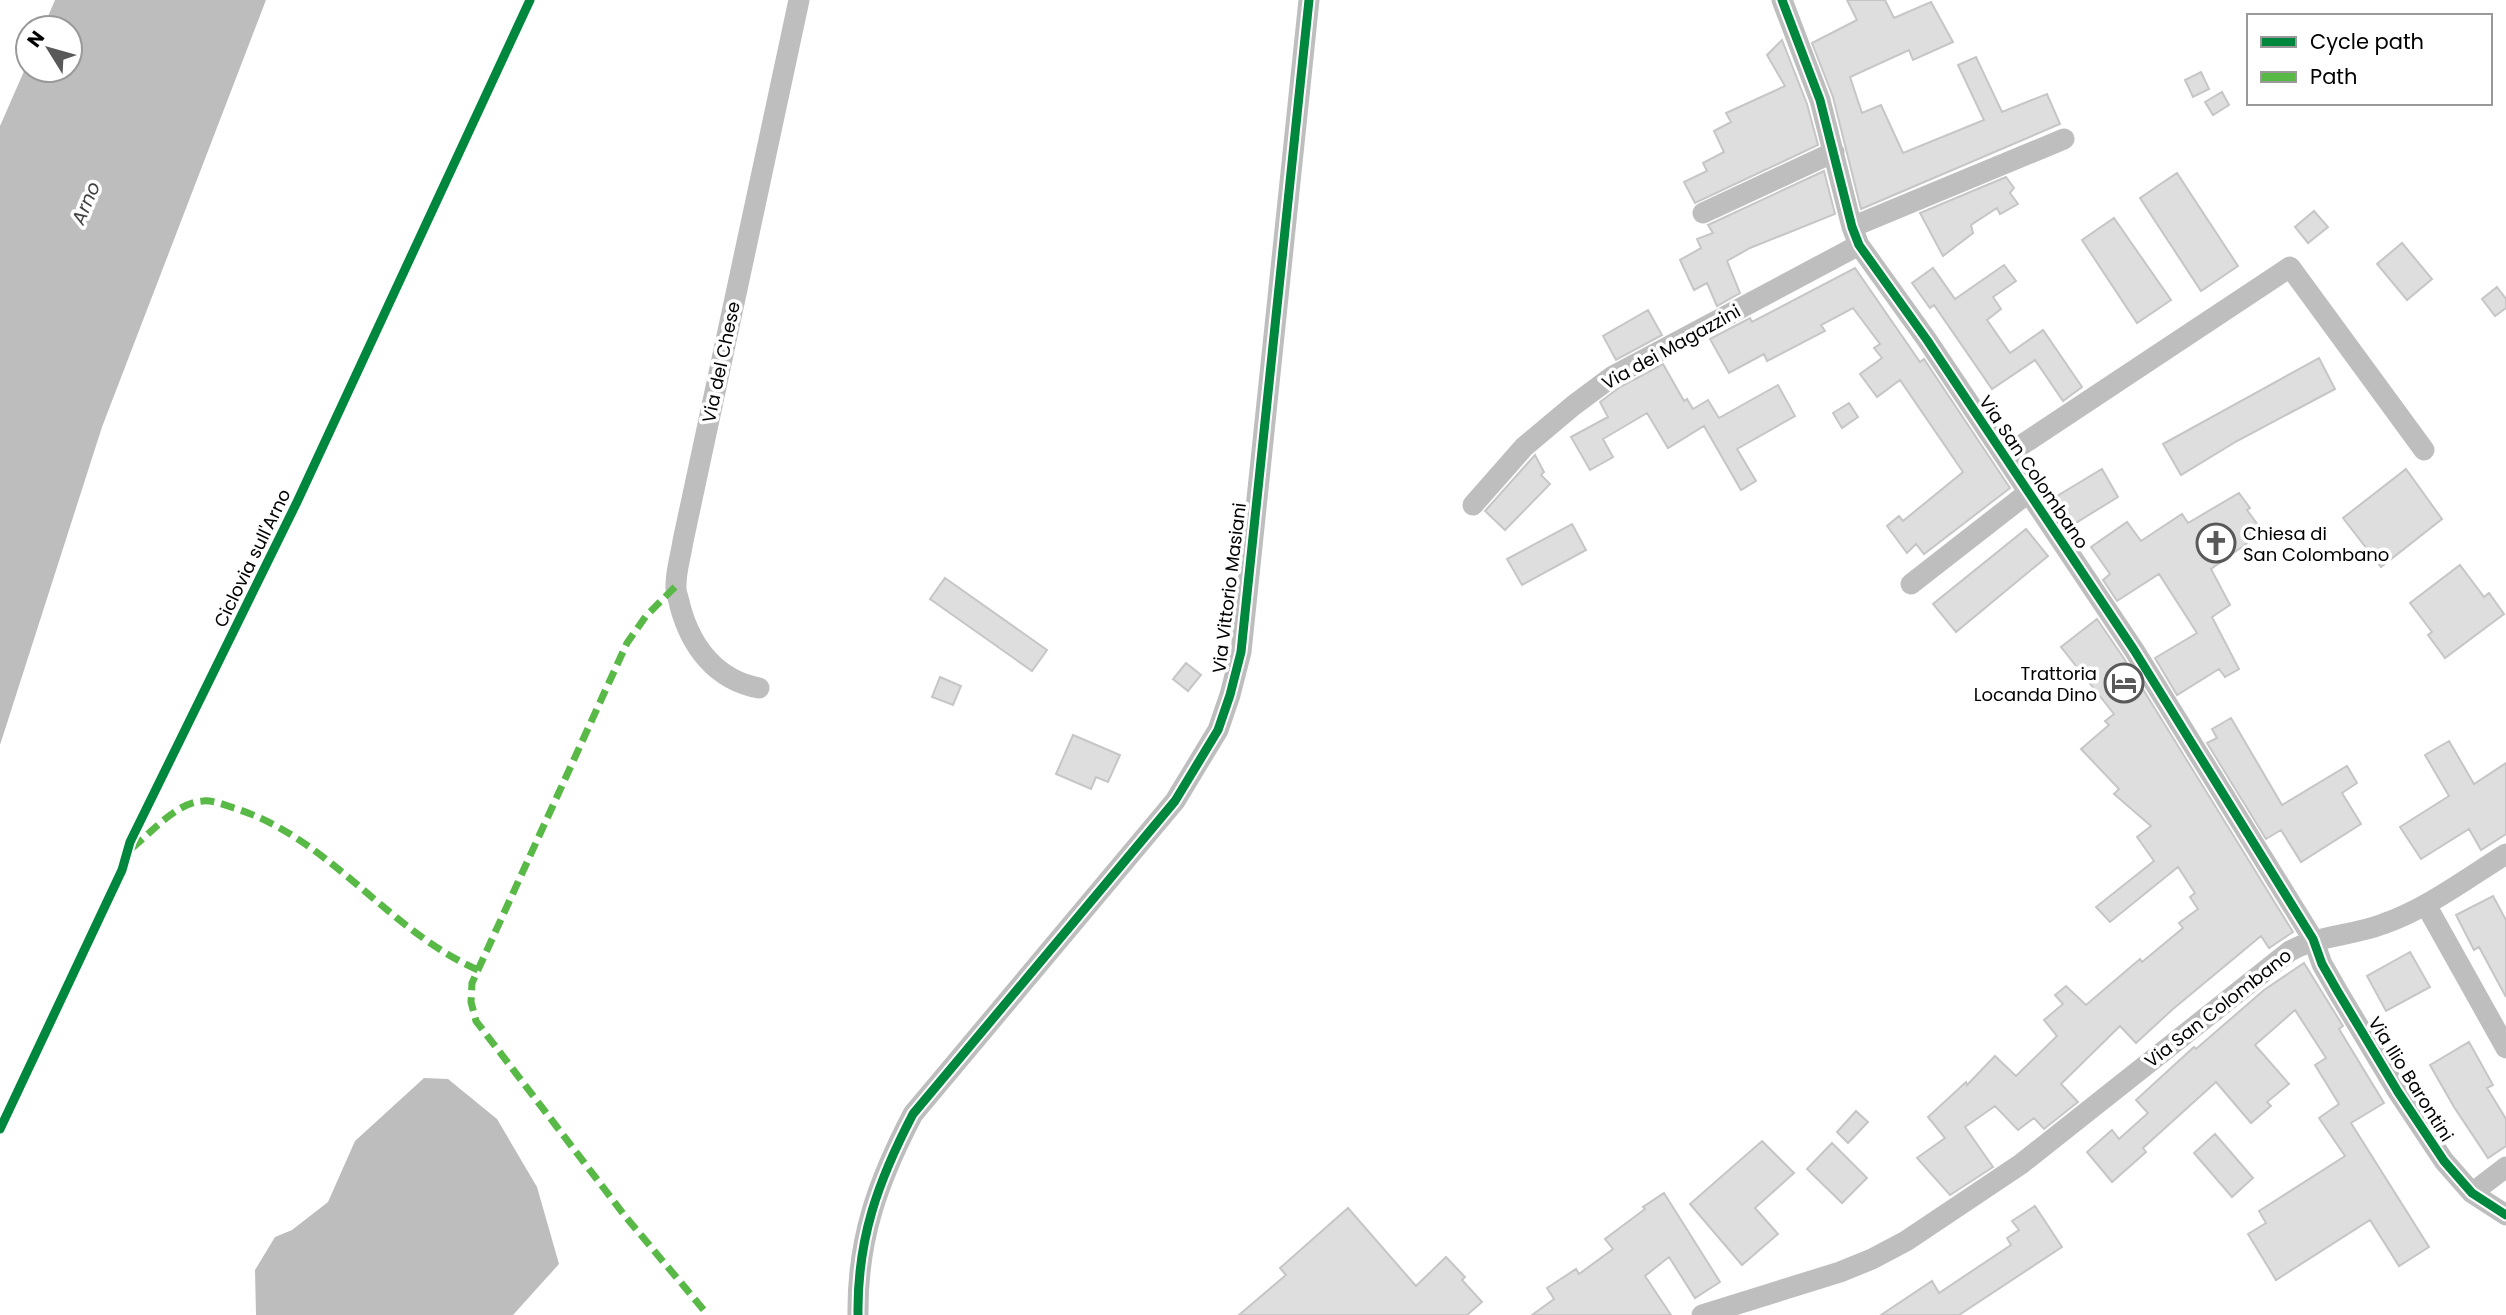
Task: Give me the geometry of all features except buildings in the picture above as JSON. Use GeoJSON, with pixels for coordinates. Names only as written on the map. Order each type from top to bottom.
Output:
{"type":"FeatureCollection","features":[{"type":"Feature","properties":{"kind":"street","name":"Via del Chese"},"geometry":{"type":"LineString","coordinates":[[759,688],[744,685],[731,678],[712,665],[694,645],[675,587],[799,0]]}},
{"type":"Feature","properties":{"kind":"street","name":"Via Vittorio Masiani"},"geometry":{"type":"LineString","coordinates":[[858,1315],[858,1281],[867,1226],[876,1193],[889,1160],[913,1114],[1175,801],[1218,730],[1241,652],[1309,0]]}},
{"type":"Feature","properties":{"kind":"street","name":"Via San Colombano"},"geometry":{"type":"LineString","coordinates":[[1702,1315],[1840,1272],[1906,1241],[2021,1164],[2274,961],[2313,939],[2134,650],[1855,236],[1819,100],[1782,0]]}},
{"type":"Feature","properties":{"kind":"street","name":"Via dei Magazzini"},"geometry":{"type":"LineString","coordinates":[[1473,505],[1524,447],[1613,376],[1855,236],[2064,139]]}},
{"type":"Feature","properties":{"kind":"street"},"geometry":{"type":"LineString","coordinates":[[1703,213],[1834,152]]}},
{"type":"Feature","properties":{"kind":"street","name":"Via San Colombano"},"geometry":{"type":"LineString","coordinates":[[2005,456],[2290,267],[2424,450]]}},
{"type":"Feature","properties":{"kind":"street"},"geometry":{"type":"LineString","coordinates":[[1911,584],[2029,492]]}},
{"type":"Feature","properties":{"kind":"street"},"geometry":{"type":"LineString","coordinates":[[2313,939],[2352,934],[2381,925],[2426,905],[2506,854]]}},
{"type":"Feature","properties":{"kind":"street"},"geometry":{"type":"LineString","coordinates":[[2426,905],[2506,1048]]}},
{"type":"Feature","properties":{"kind":"street","name":"Via Ilio Barontini"},"geometry":{"type":"LineString","coordinates":[[2313,939],[2322,964],[2398,1092],[2444,1161],[2472,1193],[2506,1215]]}},
{"type":"Feature","properties":{"kind":"street"},"geometry":{"type":"LineString","coordinates":[[2472,1193],[2506,1167]]}},
{"type":"Feature","properties":{"kind":"water","name":"Arno"},"geometry":{"type":"Polygon","coordinates":[[[55,0],[266,0],[102,427],[0,745],[0,126],[18,84],[84,84],[84,14],[49,14],[55,0]]]}},
{"type":"Feature","properties":{"kind":"water"},"geometry":{"type":"Polygon","coordinates":[[[424,1078],[448,1079],[497,1119],[537,1187],[559,1264],[513,1315],[256,1315],[255,1270],[275,1237],[292,1230],[328,1202],[355,1141],[424,1078]]]}},
{"type":"Feature","properties":{"kind":"marked path"},"geometry":{"type":"LineString","coordinates":[[675,587],[646,616],[627,643],[472,983],[471,1002],[476,1021],[625,1216],[708,1315]]}},
{"type":"Feature","properties":{"kind":"marked path"},"geometry":{"type":"LineString","coordinates":[[132,848],[174,812],[193,803],[211,801],[234,808],[268,822],[300,840],[415,932],[445,953],[478,970]]}},
{"type":"Feature","properties":{"kind":"cycle path","name":"Ciclovia sull'Arno"},"geometry":{"type":"LineString","coordinates":[[0,1129],[122,870],[130,842],[297,502],[530,0]]}},
{"type":"Feature","properties":{"kind":"cycle path"},"geometry":{"type":"LineString","coordinates":[[858,1315],[861,1261],[872,1211],[890,1163],[913,1114],[1175,801],[1218,730],[1241,652],[1309,0]]}},
{"type":"Feature","properties":{"kind":"cycle path"},"geometry":{"type":"LineString","coordinates":[[1782,0],[1820,100],[1859,245],[1927,340],[2134,650],[2313,939],[2322,964],[2398,1092],[2444,1161],[2472,1193],[2506,1215]]}},
{"type":"Feature","properties":{"kind":"place","name":"Chiesa di San Colombano"},"geometry":{"type":"Point","coordinates":[2216,543]}},
{"type":"Feature","properties":{"kind":"place","name":"Trattoria Locanda Dino"},"geometry":{"type":"Point","coordinates":[2124,683]}}]}
